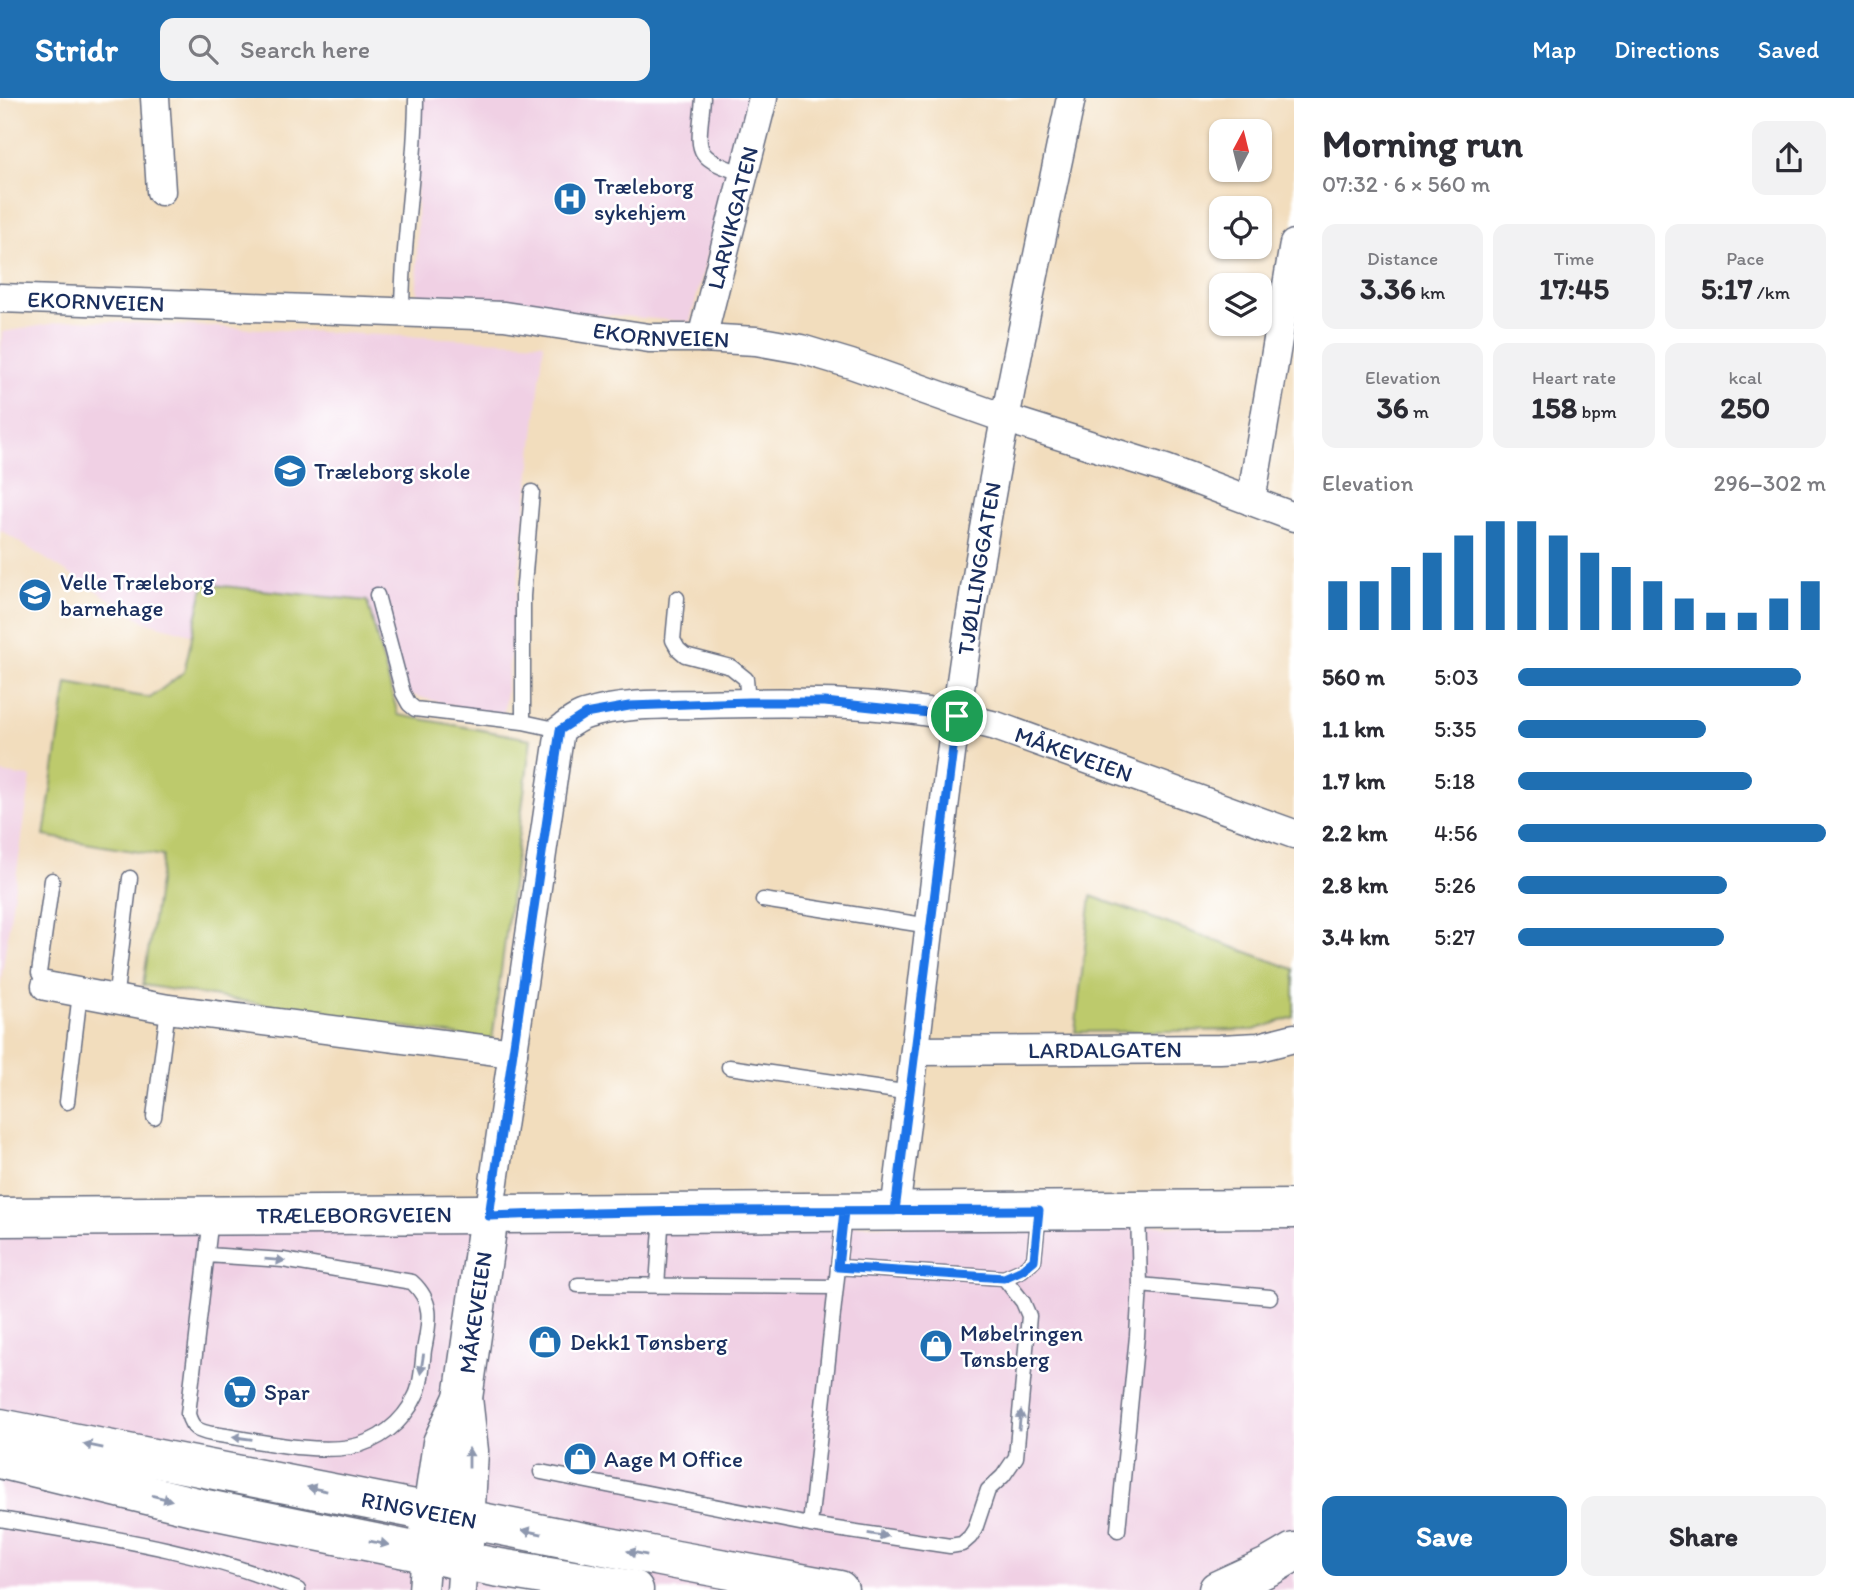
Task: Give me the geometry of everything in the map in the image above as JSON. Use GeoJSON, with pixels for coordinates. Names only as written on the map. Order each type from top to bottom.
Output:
{"type":"FeatureCollection","features":[{"type":"Feature","properties":{"kind":"street"},"geometry":{"type":"LineString","coordinates":[[155,98],[161,191]]}},
{"type":"Feature","properties":{"kind":"street","name":"LARVIKGATEN"},"geometry":{"type":"LineString","coordinates":[[702,338],[763,98]]}},
{"type":"Feature","properties":{"kind":"street","name":"TJØLLINGGATEN"},"geometry":{"type":"LineString","coordinates":[[895,1211],[957,716],[978,573],[1004,418],[1070,98]]}},
{"type":"Feature","properties":{"kind":"street"},"geometry":{"type":"LineString","coordinates":[[1251,502],[1294,244]]}},
{"type":"Feature","properties":{"kind":"street","name":"EKORNVEIEN"},"geometry":{"type":"LineString","coordinates":[[0,298],[505,316],[649,338],[756,341],[801,349],[851,364],[1004,418],[1141,461],[1294,517]]}},
{"type":"Feature","properties":{"kind":"street","name":"MÅKEVEIEN"},"geometry":{"type":"LineString","coordinates":[[462,1575],[449,1515],[442,1443],[463,1398],[560,730],[585,714],[629,706],[825,702],[957,716],[996,726],[1294,834]]}},
{"type":"Feature","properties":{"kind":"street"},"geometry":{"type":"LineString","coordinates":[[46,986],[168,1009],[513,1053]]}},
{"type":"Feature","properties":{"kind":"street","name":"LARDALGATEN"},"geometry":{"type":"LineString","coordinates":[[916,1051],[1220,1049],[1259,1047],[1294,1038]]}},
{"type":"Feature","properties":{"kind":"street","name":"TRÆLEBORGVEIEN"},"geometry":{"type":"LineString","coordinates":[[0,1217],[1294,1209]]}},
{"type":"Feature","properties":{"kind":"street","name":"RINGVEIEN"},"geometry":{"type":"LineString","coordinates":[[0,1428],[839,1590]]}},
{"type":"Feature","properties":{"kind":"street","name":"RINGVEIEN"},"geometry":{"type":"LineString","coordinates":[[0,1459],[197,1507],[426,1553],[462,1575],[634,1590]]}},
{"type":"Feature","properties":{"kind":"street","name":"MÅKEVEIEN"},"geometry":{"type":"LineString","coordinates":[[423,1590],[426,1553],[449,1515]]}},
{"type":"Feature","properties":{"kind":"street"},"geometry":{"type":"LineString","coordinates":[[1218,1590],[1294,1552]]}},
{"type":"Feature","properties":{"kind":"street"},"geometry":{"type":"LineString","coordinates":[[1276,1590],[1294,1580]]}},
{"type":"Feature","properties":{"kind":"lane"},"geometry":{"type":"LineString","coordinates":[[402,312],[402,278],[416,98]]}},
{"type":"Feature","properties":{"kind":"lane"},"geometry":{"type":"LineString","coordinates":[[703,98],[700,144],[703,155],[714,164],[744,174]]}},
{"type":"Feature","properties":{"kind":"lane"},"geometry":{"type":"LineString","coordinates":[[523,722],[523,596],[532,492]]}},
{"type":"Feature","properties":{"kind":"lane"},"geometry":{"type":"LineString","coordinates":[[377,595],[403,694],[415,709],[523,722],[560,730]]}},
{"type":"Feature","properties":{"kind":"lane"},"geometry":{"type":"LineString","coordinates":[[677,598],[673,640],[678,649],[685,655],[731,667],[746,679],[748,702]]}},
{"type":"Feature","properties":{"kind":"lane"},"geometry":{"type":"LineString","coordinates":[[115,1001],[130,878]]}},
{"type":"Feature","properties":{"kind":"lane"},"geometry":{"type":"LineString","coordinates":[[46,986],[39,973],[52,880]]}},
{"type":"Feature","properties":{"kind":"lane"},"geometry":{"type":"LineString","coordinates":[[764,900],[930,926]]}},
{"type":"Feature","properties":{"kind":"lane"},"geometry":{"type":"LineString","coordinates":[[67,1102],[80,993]]}},
{"type":"Feature","properties":{"kind":"lane"},"geometry":{"type":"LineString","coordinates":[[153,1116],[168,1009]]}},
{"type":"Feature","properties":{"kind":"lane"},"geometry":{"type":"LineString","coordinates":[[729,1067],[911,1093]]}},
{"type":"Feature","properties":{"kind":"lane"},"geometry":{"type":"LineString","coordinates":[[838,1267],[1004,1278],[1022,1270],[1034,1260],[1039,1210]]}},
{"type":"Feature","properties":{"kind":"lane"},"geometry":{"type":"LineString","coordinates":[[1118,1530],[1137,1336],[1140,1285],[1138,1210]]}},
{"type":"Feature","properties":{"kind":"lane"},"geometry":{"type":"LineString","coordinates":[[810,1525],[844,1211]]}},
{"type":"Feature","properties":{"kind":"lane"},"geometry":{"type":"LineString","coordinates":[[657,1286],[663,1212]]}},
{"type":"Feature","properties":{"kind":"lane"},"geometry":{"type":"LineString","coordinates":[[207,1255],[283,1260],[412,1282],[422,1291],[428,1303],[429,1323],[416,1396],[397,1425],[350,1447],[312,1448],[212,1434],[197,1430],[191,1424],[188,1414],[211,1217]]}},
{"type":"Feature","properties":{"kind":"lane"},"geometry":{"type":"LineString","coordinates":[[541,1472],[810,1525],[950,1546],[962,1544],[975,1529],[988,1490],[1003,1476],[1016,1457],[1029,1317],[1023,1302],[1004,1278]]}},
{"type":"Feature","properties":{"kind":"lane"},"geometry":{"type":"LineString","coordinates":[[578,1285],[836,1287]]}},
{"type":"Feature","properties":{"kind":"lane"},"geometry":{"type":"LineString","coordinates":[[1140,1285],[1270,1297]]}},
{"type":"Feature","properties":{"kind":"lane"},"geometry":{"type":"LineString","coordinates":[[0,1518],[137,1542],[219,1561],[298,1590]]}},
{"type":"Feature","properties":{"kind":"shaded area","name":"Træleborg sykehjem"},"geometry":{"type":"Polygon","coordinates":[[[417,98],[749,98],[690,322],[417,299],[417,98]]]}},
{"type":"Feature","properties":{"kind":"shaded area"},"geometry":{"type":"Polygon","coordinates":[[[75,320],[544,343],[503,720],[144,621],[0,530],[2,332],[75,320]]]}},
{"type":"Feature","properties":{"kind":"shaded area"},"geometry":{"type":"Polygon","coordinates":[[[0,773],[31,777],[0,987],[0,773]]]}},
{"type":"Feature","properties":{"kind":"shaded area"},"geometry":{"type":"Polygon","coordinates":[[[0,1223],[1294,1226],[1294,1590],[0,1590],[0,1223]]]}},
{"type":"Feature","properties":{"kind":"green space"},"geometry":{"type":"Polygon","coordinates":[[[204,584],[367,601],[398,715],[531,739],[492,1041],[143,985],[163,856],[44,836],[67,683],[150,698],[184,672],[204,584]]]}},
{"type":"Feature","properties":{"kind":"green space"},"geometry":{"type":"Polygon","coordinates":[[[1091,896],[1294,969],[1294,1017],[1254,1030],[1075,1032],[1091,896]]]}},
{"type":"Feature","properties":{"kind":"place","name":"Træleborg sykehjem"},"geometry":{"type":"Point","coordinates":[570,199]}},
{"type":"Feature","properties":{"kind":"place","name":"Træleborg skole"},"geometry":{"type":"Point","coordinates":[290,471]}},
{"type":"Feature","properties":{"kind":"place","name":"Velle Træleborg barnehage"},"geometry":{"type":"Point","coordinates":[35,595]}},
{"type":"Feature","properties":{"kind":"place","name":"Dekk1 Tønsberg"},"geometry":{"type":"Point","coordinates":[545,1342]}},
{"type":"Feature","properties":{"kind":"place","name":"Møbelringen Tønsberg"},"geometry":{"type":"Point","coordinates":[936,1346]}},
{"type":"Feature","properties":{"kind":"place","name":"Spar"},"geometry":{"type":"Point","coordinates":[240,1392]}},
{"type":"Feature","properties":{"kind":"place","name":"Aage M Office"},"geometry":{"type":"Point","coordinates":[580,1459]}},
{"type":"Feature","properties":{"kind":"route"},"geometry":{"type":"LineString","coordinates":[[957,716],[825,702],[629,706],[585,714],[560,730],[489,1216],[584,1212],[663,1212],[844,1211],[895,1211],[1039,1210],[1034,1260],[1022,1270],[1004,1278],[838,1267],[844,1211],[895,1211],[957,716]]}}]}
